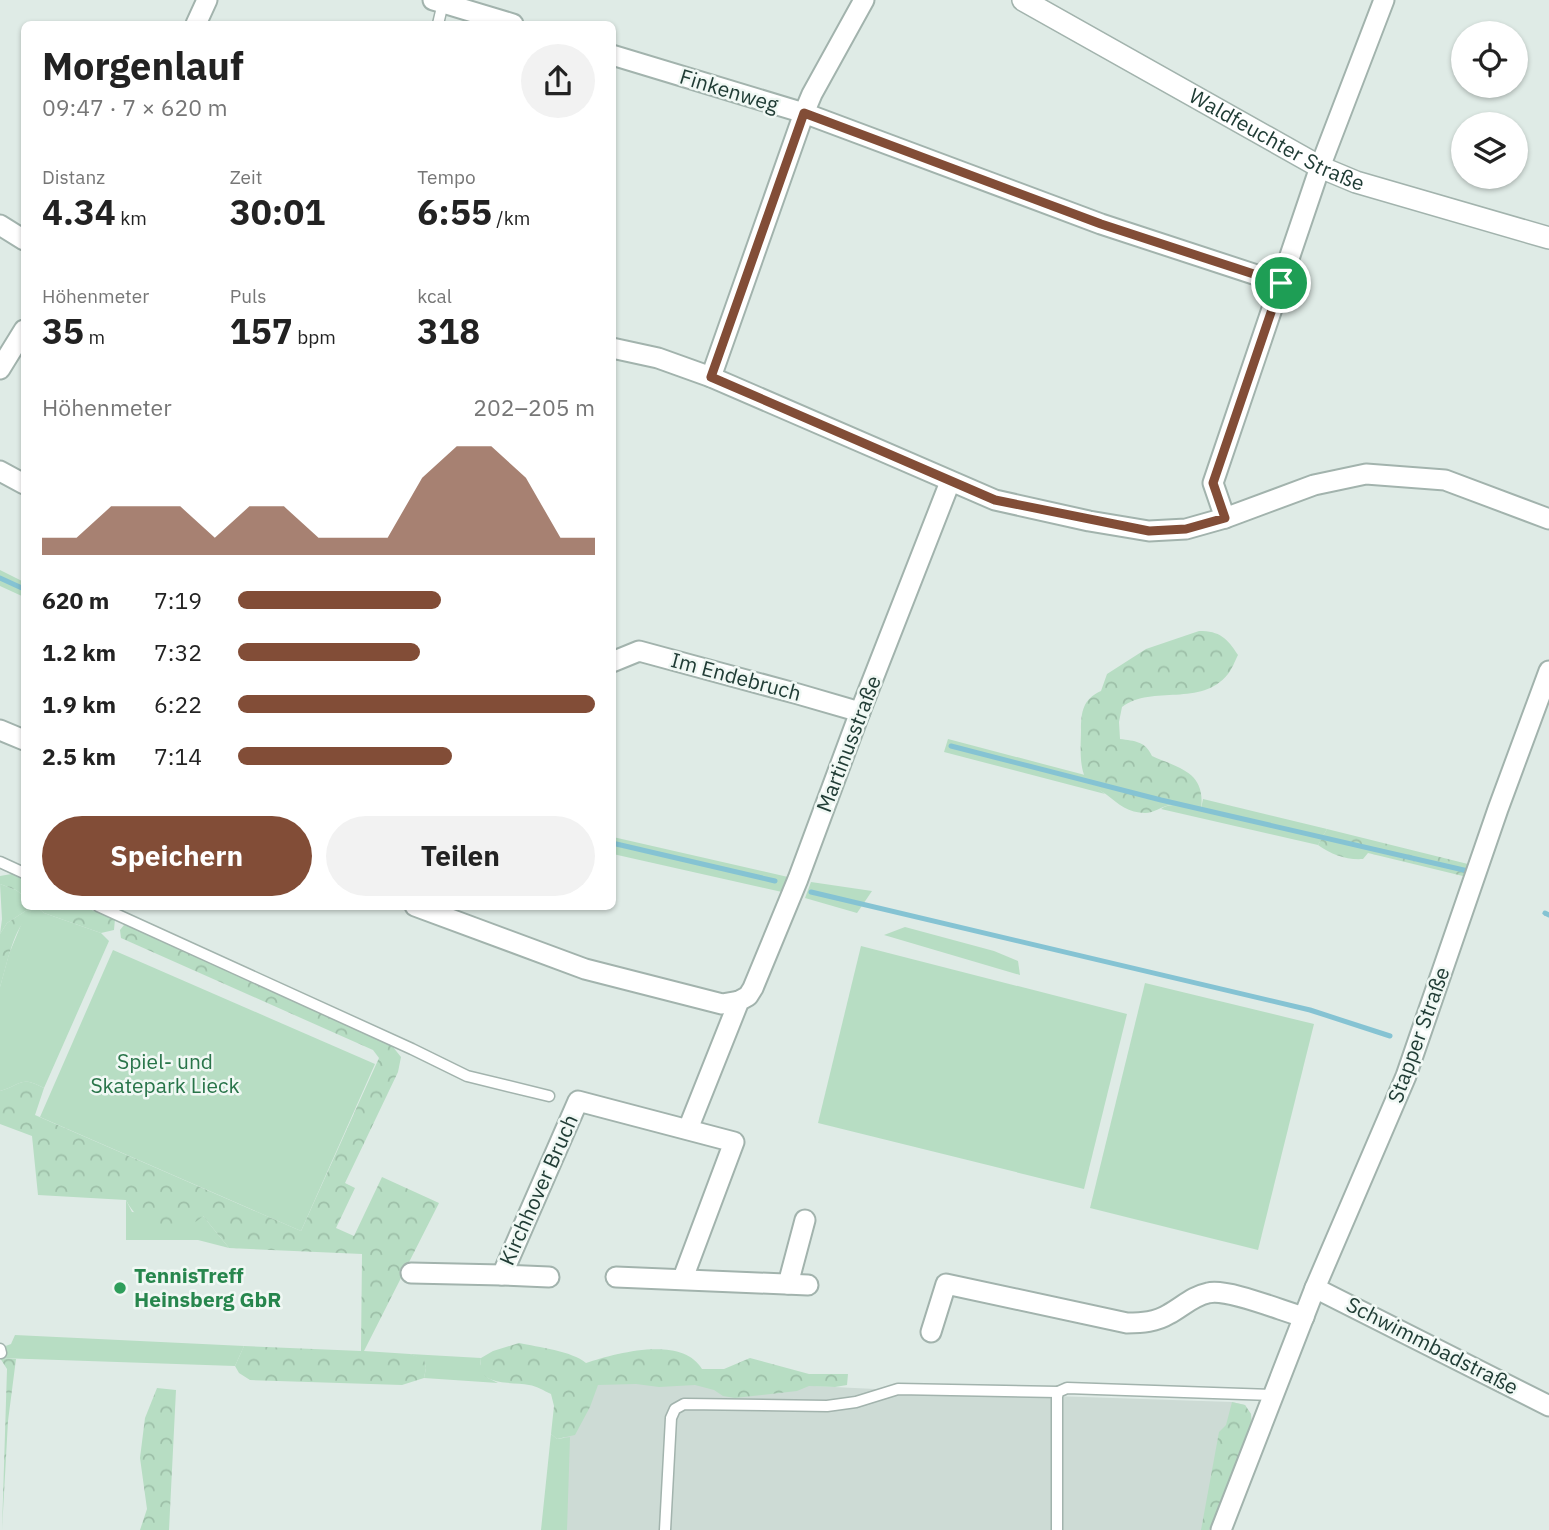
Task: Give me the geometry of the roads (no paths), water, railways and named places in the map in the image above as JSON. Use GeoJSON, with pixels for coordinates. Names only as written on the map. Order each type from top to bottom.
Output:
{"type":"FeatureCollection","features":[{"type":"Feature","properties":{"kind":"street"},"geometry":{"type":"LineString","coordinates":[[197,21],[207,0]]}},
{"type":"Feature","properties":{"kind":"street"},"geometry":{"type":"LineString","coordinates":[[711,377],[804,113],[864,0]]}},
{"type":"Feature","properties":{"kind":"street","name":"Waldfeuchter Straße"},"geometry":{"type":"LineString","coordinates":[[1023,0],[1320,167],[1356,182],[1549,238]]}},
{"type":"Feature","properties":{"kind":"street"},"geometry":{"type":"LineString","coordinates":[[1225,518],[1213,483],[1320,167],[1384,0]]}},
{"type":"Feature","properties":{"kind":"street"},"geometry":{"type":"LineString","coordinates":[[438,2],[503,21]]}},
{"type":"Feature","properties":{"kind":"street","name":"Finkenweg"},"geometry":{"type":"LineString","coordinates":[[616,56],[804,113],[1101,224],[1281,283]]}},
{"type":"Feature","properties":{"kind":"street"},"geometry":{"type":"LineString","coordinates":[[0,225],[21,238]]}},
{"type":"Feature","properties":{"kind":"street"},"geometry":{"type":"LineString","coordinates":[[0,369],[21,335]]}},
{"type":"Feature","properties":{"kind":"street"},"geometry":{"type":"LineString","coordinates":[[616,349],[658,358],[711,377],[995,500],[1149,531],[1186,529],[1225,518],[1314,485],[1366,474],[1445,480],[1549,519]]}},
{"type":"Feature","properties":{"kind":"street"},"geometry":{"type":"LineString","coordinates":[[0,471],[21,482]]}},
{"type":"Feature","properties":{"kind":"street","name":"Martinusstraße"},"geometry":{"type":"LineString","coordinates":[[688,1129],[740,1001],[748,996],[753,988],[798,879],[950,482]]}},
{"type":"Feature","properties":{"kind":"street","name":"Im Endebruch"},"geometry":{"type":"LineString","coordinates":[[616,661],[639,651],[860,712]]}},
{"type":"Feature","properties":{"kind":"street","name":"Stapper Straße"},"geometry":{"type":"LineString","coordinates":[[1222,1530],[1315,1288],[1406,1076],[1498,809],[1549,671]]}},
{"type":"Feature","properties":{"kind":"street"},"geometry":{"type":"LineString","coordinates":[[0,730],[21,739]]}},
{"type":"Feature","properties":{"kind":"street"},"geometry":{"type":"LineString","coordinates":[[426,910],[585,970],[722,1003],[740,1001]]}},
{"type":"Feature","properties":{"kind":"street","name":"Kirchhover Bruch"},"geometry":{"type":"LineString","coordinates":[[549,1277],[502,1275],[578,1101],[688,1129]]}},
{"type":"Feature","properties":{"kind":"street"},"geometry":{"type":"LineString","coordinates":[[683,1278],[734,1142],[688,1129]]}},
{"type":"Feature","properties":{"kind":"street"},"geometry":{"type":"LineString","coordinates":[[788,1284],[805,1220]]}},
{"type":"Feature","properties":{"kind":"street"},"geometry":{"type":"LineString","coordinates":[[411,1273],[502,1275]]}},
{"type":"Feature","properties":{"kind":"street"},"geometry":{"type":"LineString","coordinates":[[616,1277],[808,1285]]}},
{"type":"Feature","properties":{"kind":"street"},"geometry":{"type":"LineString","coordinates":[[931,1332],[946,1284],[1127,1324],[1148,1322],[1168,1315],[1188,1301],[1209,1292],[1226,1293],[1304,1317]]}},
{"type":"Feature","properties":{"kind":"street","name":"Schwimmbadstraße"},"geometry":{"type":"LineString","coordinates":[[1315,1288],[1549,1406]]}},
{"type":"Feature","properties":{"kind":"lane"},"geometry":{"type":"LineString","coordinates":[[438,2],[438,21]]}},
{"type":"Feature","properties":{"kind":"lane"},"geometry":{"type":"LineString","coordinates":[[0,862],[21,872]]}},
{"type":"Feature","properties":{"kind":"lane"},"geometry":{"type":"LineString","coordinates":[[107,910],[467,1076],[549,1096]]}},
{"type":"Feature","properties":{"kind":"lane"},"geometry":{"type":"LineString","coordinates":[[665,1530],[671,1418],[675,1409],[684,1404],[827,1406],[856,1402],[898,1389],[1058,1392],[1067,1388],[1274,1395]]}},
{"type":"Feature","properties":{"kind":"lane"},"geometry":{"type":"LineString","coordinates":[[1057,1530],[1058,1392]]}},
{"type":"Feature","properties":{"kind":"waterway"},"geometry":{"type":"LineString","coordinates":[[0,578],[21,588]]}},
{"type":"Feature","properties":{"kind":"waterway"},"geometry":{"type":"LineString","coordinates":[[951,746],[1161,800],[1468,871]]}},
{"type":"Feature","properties":{"kind":"waterway"},"geometry":{"type":"LineString","coordinates":[[616,844],[775,881]]}},
{"type":"Feature","properties":{"kind":"waterway"},"geometry":{"type":"LineString","coordinates":[[811,892],[1310,1010],[1390,1036]]}},
{"type":"Feature","properties":{"kind":"waterway"},"geometry":{"type":"LineString","coordinates":[[1545,913],[1549,915]]}},
{"type":"Feature","properties":{"kind":"place","name":"TennisTreff Heinsberg GbR"},"geometry":{"type":"Point","coordinates":[120,1288]}},
{"type":"Feature","properties":{"kind":"park label","name":"Spiel- und Skatepark Lieck"},"geometry":{"type":"Point","coordinates":[165,1074]}}]}
